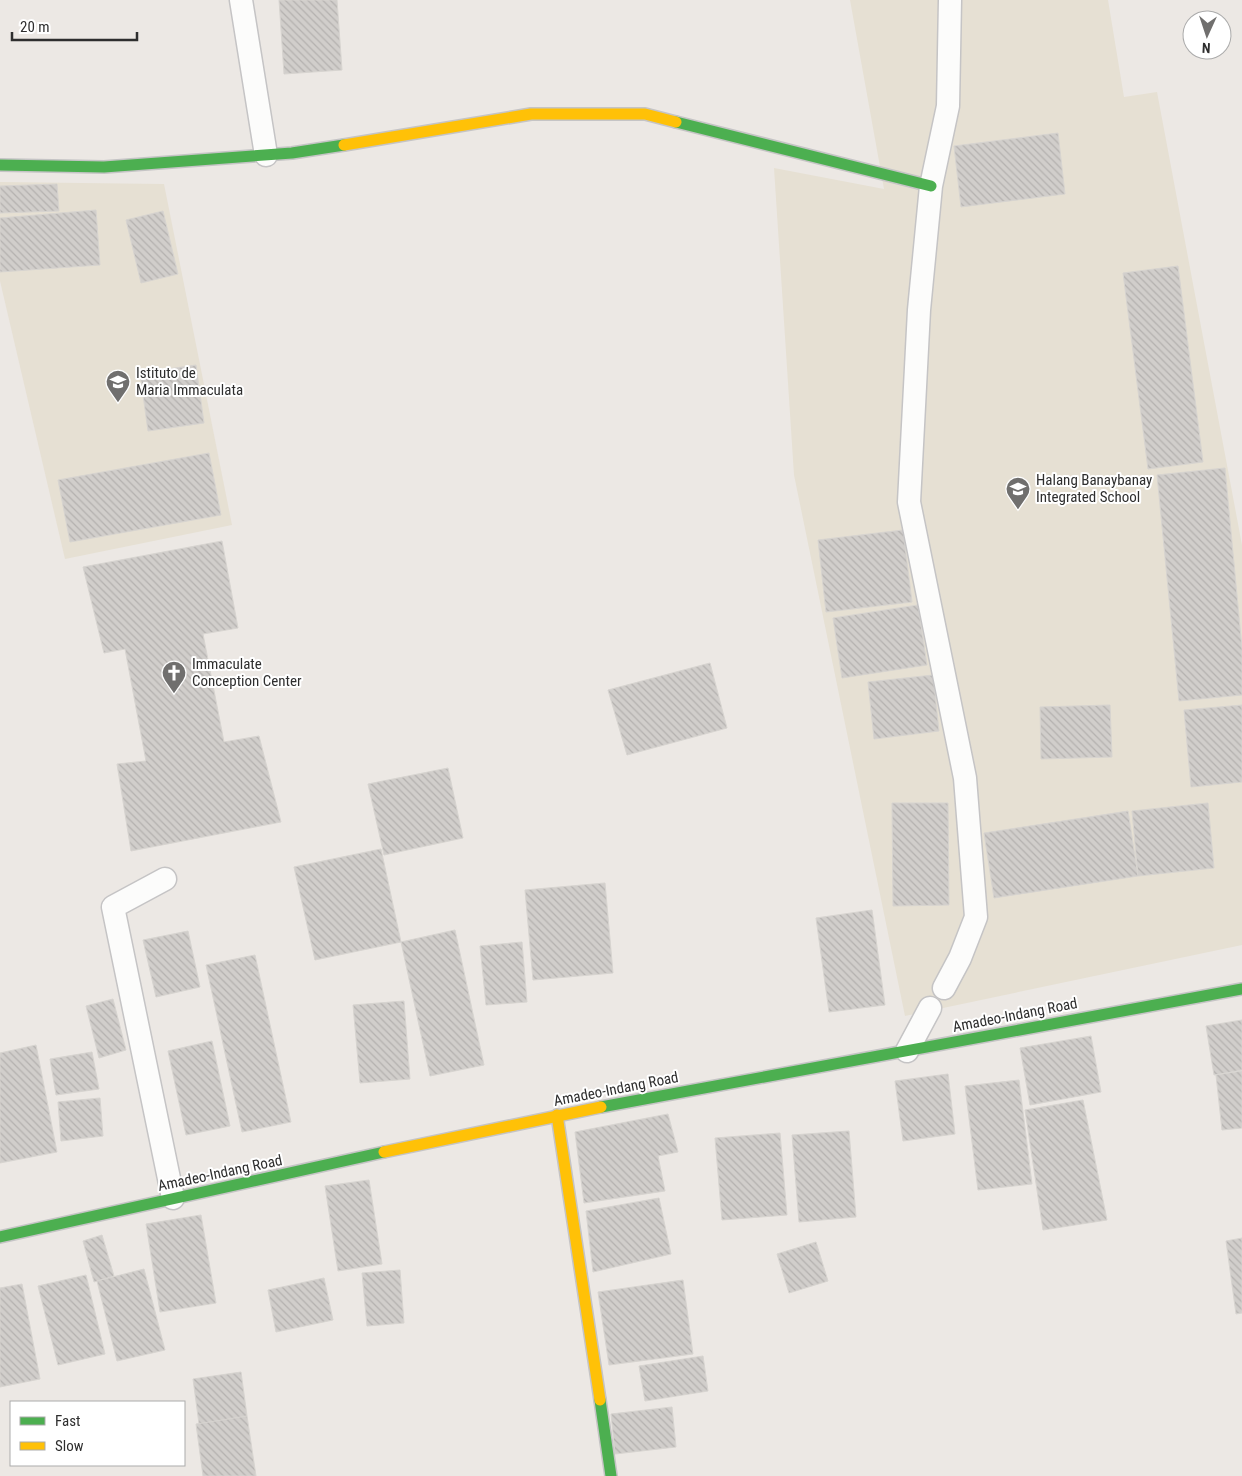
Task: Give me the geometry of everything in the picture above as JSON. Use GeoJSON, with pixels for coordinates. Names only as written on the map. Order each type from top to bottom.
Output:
{"type":"FeatureCollection","features":[{"type":"Feature","properties":{"kind":"street"},"geometry":{"type":"LineString","coordinates":[[0,165],[104,167],[266,155],[302,151],[531,114],[645,114],[931,186]]}},
{"type":"Feature","properties":{"kind":"street","name":"Amadeo-Indang Road"},"geometry":{"type":"LineString","coordinates":[[0,1237],[557,1116],[1242,988]]}},
{"type":"Feature","properties":{"kind":"street"},"geometry":{"type":"LineString","coordinates":[[557,1116],[611,1476]]}},
{"type":"Feature","properties":{"kind":"lane"},"geometry":{"type":"LineString","coordinates":[[241,0],[266,155]]}},
{"type":"Feature","properties":{"kind":"lane"},"geometry":{"type":"LineString","coordinates":[[944,988],[960,958],[976,917],[965,778],[909,502],[919,310],[931,186],[948,106],[950,0]]}},
{"type":"Feature","properties":{"kind":"lane"},"geometry":{"type":"LineString","coordinates":[[165,879],[113,907],[173,1198]]}},
{"type":"Feature","properties":{"kind":"lane"},"geometry":{"type":"LineString","coordinates":[[907,1051],[930,1008]]}},
{"type":"Feature","properties":{"kind":"shaded area","name":"Halang Banaybanay Integrated School"},"geometry":{"type":"Polygon","coordinates":[[[850,0],[1108,0],[1124,97],[1157,92],[1242,545],[1242,945],[905,1016],[794,475],[774,168],[884,189],[850,0]]]}},
{"type":"Feature","properties":{"kind":"shaded area","name":"Istituto de Maria Immaculata"},"geometry":{"type":"Polygon","coordinates":[[[0,182],[164,184],[232,525],[65,559],[0,281],[0,182]]]}},
{"type":"Feature","properties":{"kind":"building"},"geometry":{"type":"Polygon","coordinates":[[[279,0],[337,0],[342,70],[284,74],[279,0]]]}},
{"type":"Feature","properties":{"kind":"building"},"geometry":{"type":"Polygon","coordinates":[[[1058,133],[1065,194],[961,207],[954,146],[1058,133]]]}},
{"type":"Feature","properties":{"kind":"building"},"geometry":{"type":"Polygon","coordinates":[[[57,184],[59,211],[0,213],[0,186],[57,184]]]}},
{"type":"Feature","properties":{"kind":"building"},"geometry":{"type":"Polygon","coordinates":[[[96,210],[100,265],[0,272],[0,218],[96,210]]]}},
{"type":"Feature","properties":{"kind":"building"},"geometry":{"type":"Polygon","coordinates":[[[163,211],[178,274],[141,283],[126,220],[163,211]]]}},
{"type":"Feature","properties":{"kind":"building"},"geometry":{"type":"Polygon","coordinates":[[[1178,266],[1203,462],[1148,469],[1123,273],[1178,266]]]}},
{"type":"Feature","properties":{"kind":"building"},"geometry":{"type":"Polygon","coordinates":[[[196,365],[204,423],[148,431],[140,373],[196,365]]]}},
{"type":"Feature","properties":{"kind":"building"},"geometry":{"type":"Polygon","coordinates":[[[209,453],[221,515],[70,542],[58,480],[209,453]]]}},
{"type":"Feature","properties":{"kind":"building"},"geometry":{"type":"Polygon","coordinates":[[[1225,468],[1242,648],[1242,695],[1179,701],[1157,475],[1225,468]]]}},
{"type":"Feature","properties":{"kind":"building"},"geometry":{"type":"Polygon","coordinates":[[[903,530],[912,602],[826,612],[818,540],[903,530]]]}},
{"type":"Feature","properties":{"kind":"building","name":"Immaculate Conception Center"},"geometry":{"type":"Polygon","coordinates":[[[222,541],[238,628],[203,634],[224,742],[259,736],[281,822],[131,851],[117,764],[146,761],[125,649],[104,653],[83,567],[222,541]]]}},
{"type":"Feature","properties":{"kind":"building"},"geometry":{"type":"Polygon","coordinates":[[[918,605],[927,665],[842,678],[833,618],[918,605]]]}},
{"type":"Feature","properties":{"kind":"building"},"geometry":{"type":"Polygon","coordinates":[[[710,663],[727,728],[627,755],[608,690],[710,663]]]}},
{"type":"Feature","properties":{"kind":"building"},"geometry":{"type":"Polygon","coordinates":[[[933,675],[939,731],[874,739],[868,682],[933,675]]]}},
{"type":"Feature","properties":{"kind":"building"},"geometry":{"type":"Polygon","coordinates":[[[1110,705],[1112,757],[1041,759],[1040,707],[1110,705]]]}},
{"type":"Feature","properties":{"kind":"building"},"geometry":{"type":"Polygon","coordinates":[[[1242,705],[1242,782],[1191,787],[1184,710],[1242,705]]]}},
{"type":"Feature","properties":{"kind":"building"},"geometry":{"type":"Polygon","coordinates":[[[448,768],[463,838],[384,855],[368,784],[448,768]]]}},
{"type":"Feature","properties":{"kind":"building"},"geometry":{"type":"Polygon","coordinates":[[[892,803],[948,803],[949,905],[893,906],[892,803]]]}},
{"type":"Feature","properties":{"kind":"building"},"geometry":{"type":"Polygon","coordinates":[[[1208,803],[1214,868],[1138,876],[1132,811],[1208,803]]]}},
{"type":"Feature","properties":{"kind":"building"},"geometry":{"type":"Polygon","coordinates":[[[1128,811],[1138,876],[994,898],[984,833],[1128,811]]]}},
{"type":"Feature","properties":{"kind":"building"},"geometry":{"type":"Polygon","coordinates":[[[381,849],[401,942],[315,960],[294,867],[381,849]]]}},
{"type":"Feature","properties":{"kind":"building"},"geometry":{"type":"Polygon","coordinates":[[[605,883],[613,973],[533,980],[525,890],[605,883]]]}},
{"type":"Feature","properties":{"kind":"building"},"geometry":{"type":"Polygon","coordinates":[[[872,910],[885,1005],[829,1012],[816,918],[872,910]]]}},
{"type":"Feature","properties":{"kind":"building"},"geometry":{"type":"Polygon","coordinates":[[[455,930],[484,1065],[430,1076],[401,942],[455,930]]]}},
{"type":"Feature","properties":{"kind":"building"},"geometry":{"type":"Polygon","coordinates":[[[188,931],[200,987],[156,997],[143,940],[188,931]]]}},
{"type":"Feature","properties":{"kind":"building"},"geometry":{"type":"Polygon","coordinates":[[[522,942],[527,1002],[486,1005],[480,946],[522,942]]]}},
{"type":"Feature","properties":{"kind":"building"},"geometry":{"type":"Polygon","coordinates":[[[255,955],[291,1122],[242,1132],[206,965],[255,955]]]}},
{"type":"Feature","properties":{"kind":"building"},"geometry":{"type":"Polygon","coordinates":[[[113,999],[126,1050],[99,1058],[86,1006],[113,999]]]}},
{"type":"Feature","properties":{"kind":"building"},"geometry":{"type":"Polygon","coordinates":[[[404,1001],[410,1079],[360,1083],[353,1005],[404,1001]]]}},
{"type":"Feature","properties":{"kind":"building"},"geometry":{"type":"Polygon","coordinates":[[[1242,1020],[1242,1070],[1214,1075],[1206,1026],[1242,1020]]]}},
{"type":"Feature","properties":{"kind":"building"},"geometry":{"type":"Polygon","coordinates":[[[1091,1036],[1101,1092],[1030,1105],[1020,1048],[1091,1036]]]}},
{"type":"Feature","properties":{"kind":"building"},"geometry":{"type":"Polygon","coordinates":[[[212,1041],[230,1126],[186,1135],[168,1051],[212,1041]]]}},
{"type":"Feature","properties":{"kind":"building"},"geometry":{"type":"Polygon","coordinates":[[[36,1045],[57,1152],[0,1163],[0,1053],[36,1045]]]}},
{"type":"Feature","properties":{"kind":"building"},"geometry":{"type":"Polygon","coordinates":[[[92,1052],[99,1089],[56,1095],[50,1059],[92,1052]]]}},
{"type":"Feature","properties":{"kind":"building"},"geometry":{"type":"Polygon","coordinates":[[[1242,1071],[1242,1128],[1222,1130],[1216,1075],[1242,1071]]]}},
{"type":"Feature","properties":{"kind":"building"},"geometry":{"type":"Polygon","coordinates":[[[948,1074],[955,1134],[903,1141],[895,1081],[948,1074]]]}},
{"type":"Feature","properties":{"kind":"building"},"geometry":{"type":"Polygon","coordinates":[[[1019,1080],[1032,1184],[978,1190],[965,1086],[1019,1080]]]}},
{"type":"Feature","properties":{"kind":"building"},"geometry":{"type":"Polygon","coordinates":[[[100,1098],[103,1136],[61,1141],[58,1102],[100,1098]]]}},
{"type":"Feature","properties":{"kind":"building"},"geometry":{"type":"Polygon","coordinates":[[[1083,1100],[1107,1220],[1043,1230],[1025,1110],[1083,1100]]]}},
{"type":"Feature","properties":{"kind":"building"},"geometry":{"type":"Polygon","coordinates":[[[668,1114],[678,1152],[658,1156],[665,1191],[584,1203],[575,1132],[668,1114]]]}},
{"type":"Feature","properties":{"kind":"building"},"geometry":{"type":"Polygon","coordinates":[[[849,1131],[856,1217],[799,1222],[792,1135],[849,1131]]]}},
{"type":"Feature","properties":{"kind":"building"},"geometry":{"type":"Polygon","coordinates":[[[780,1133],[787,1215],[722,1220],[715,1138],[780,1133]]]}},
{"type":"Feature","properties":{"kind":"building"},"geometry":{"type":"Polygon","coordinates":[[[369,1180],[382,1264],[338,1271],[325,1186],[369,1180]]]}},
{"type":"Feature","properties":{"kind":"building"},"geometry":{"type":"Polygon","coordinates":[[[659,1198],[671,1254],[593,1272],[586,1211],[659,1198]]]}},
{"type":"Feature","properties":{"kind":"building"},"geometry":{"type":"Polygon","coordinates":[[[201,1215],[216,1303],[160,1312],[146,1224],[201,1215]]]}},
{"type":"Feature","properties":{"kind":"building"},"geometry":{"type":"Polygon","coordinates":[[[102,1235],[114,1276],[94,1282],[83,1241],[102,1235]]]}},
{"type":"Feature","properties":{"kind":"building"},"geometry":{"type":"Polygon","coordinates":[[[1242,1238],[1242,1313],[1236,1314],[1226,1241],[1242,1238]]]}},
{"type":"Feature","properties":{"kind":"building"},"geometry":{"type":"Polygon","coordinates":[[[816,1242],[828,1281],[789,1293],[777,1254],[816,1242]]]}},
{"type":"Feature","properties":{"kind":"building"},"geometry":{"type":"Polygon","coordinates":[[[144,1269],[165,1350],[117,1361],[97,1281],[144,1269]]]}},
{"type":"Feature","properties":{"kind":"building"},"geometry":{"type":"Polygon","coordinates":[[[400,1270],[404,1323],[367,1326],[362,1273],[400,1270]]]}},
{"type":"Feature","properties":{"kind":"building"},"geometry":{"type":"Polygon","coordinates":[[[86,1275],[105,1354],[58,1365],[38,1286],[86,1275]]]}},
{"type":"Feature","properties":{"kind":"building"},"geometry":{"type":"Polygon","coordinates":[[[324,1278],[333,1320],[276,1332],[268,1290],[324,1278]]]}},
{"type":"Feature","properties":{"kind":"building"},"geometry":{"type":"Polygon","coordinates":[[[683,1280],[693,1354],[609,1365],[598,1292],[683,1280]]]}},
{"type":"Feature","properties":{"kind":"building"},"geometry":{"type":"Polygon","coordinates":[[[22,1284],[40,1379],[0,1387],[0,1288],[22,1284]]]}},
{"type":"Feature","properties":{"kind":"building"},"geometry":{"type":"Polygon","coordinates":[[[703,1356],[708,1391],[645,1401],[639,1366],[703,1356]]]}},
{"type":"Feature","properties":{"kind":"building"},"geometry":{"type":"Polygon","coordinates":[[[241,1372],[247,1416],[199,1424],[193,1379],[241,1372]]]}},
{"type":"Feature","properties":{"kind":"building"},"geometry":{"type":"Polygon","coordinates":[[[672,1407],[676,1447],[615,1454],[611,1414],[672,1407]]]}},
{"type":"Feature","properties":{"kind":"building"},"geometry":{"type":"Polygon","coordinates":[[[247,1416],[256,1476],[203,1476],[196,1424],[247,1416]]]}},
{"type":"Feature","properties":{"kind":"traffic: fast"},"geometry":{"type":"LineString","coordinates":[[676,122],[931,186]]}},
{"type":"Feature","properties":{"kind":"traffic: fast"},"geometry":{"type":"LineString","coordinates":[[0,165],[104,167],[292,153],[344,145]]}},
{"type":"Feature","properties":{"kind":"traffic: fast"},"geometry":{"type":"LineString","coordinates":[[601,1107],[1242,989]]}},
{"type":"Feature","properties":{"kind":"traffic: fast"},"geometry":{"type":"LineString","coordinates":[[0,1237],[384,1152]]}},
{"type":"Feature","properties":{"kind":"traffic: fast"},"geometry":{"type":"LineString","coordinates":[[600,1400],[611,1476]]}},
{"type":"Feature","properties":{"kind":"traffic: slow"},"geometry":{"type":"LineString","coordinates":[[344,145],[531,114],[645,114],[676,122]]}},
{"type":"Feature","properties":{"kind":"traffic: slow"},"geometry":{"type":"LineString","coordinates":[[384,1152],[601,1107]]}},
{"type":"Feature","properties":{"kind":"traffic: slow"},"geometry":{"type":"LineString","coordinates":[[557,1115],[600,1400]]}},
{"type":"Feature","properties":{"kind":"place","name":"Istituto de Maria Immaculata"},"geometry":{"type":"Point","coordinates":[118,403]}},
{"type":"Feature","properties":{"kind":"place","name":"Halang Banaybanay Integrated School"},"geometry":{"type":"Point","coordinates":[1018,510]}},
{"type":"Feature","properties":{"kind":"place","name":"Immaculate Conception Center"},"geometry":{"type":"Point","coordinates":[174,694]}}]}
